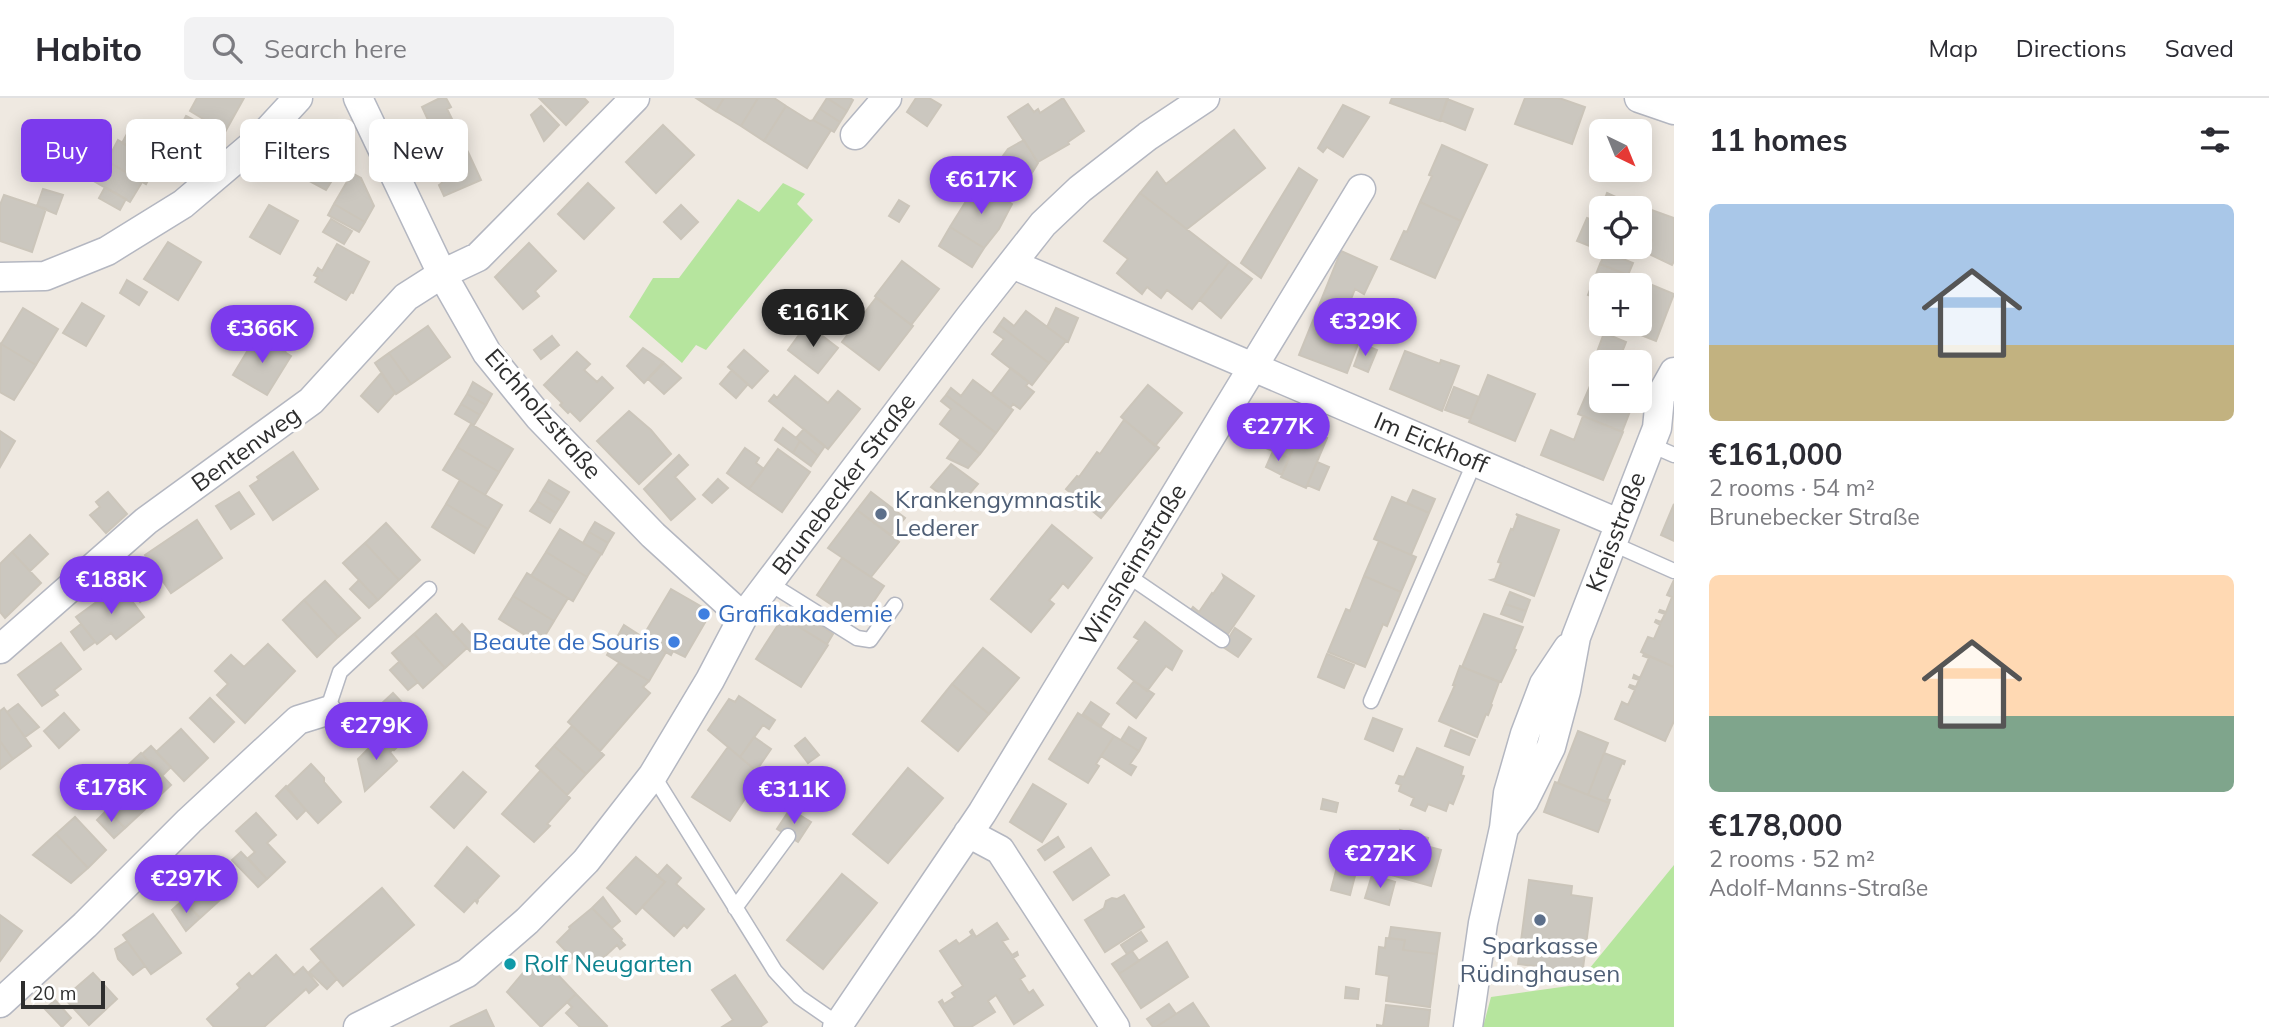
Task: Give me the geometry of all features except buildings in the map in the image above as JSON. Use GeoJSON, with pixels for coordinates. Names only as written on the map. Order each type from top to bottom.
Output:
{"type":"FeatureCollection","features":[{"type":"Feature","properties":{"kind":"street"},"geometry":{"type":"LineString","coordinates":[[0,277],[45,276],[107,251],[183,204],[262,137],[298,98]]}},
{"type":"Feature","properties":{"kind":"street","name":"Eichholzstraße"},"geometry":{"type":"LineString","coordinates":[[358,98],[442,274],[487,353],[538,417],[653,535],[743,617]]}},
{"type":"Feature","properties":{"kind":"street","name":"Bentenweg"},"geometry":{"type":"LineString","coordinates":[[0,649],[146,521],[311,401],[406,297],[442,274],[478,257],[635,98]]}},
{"type":"Feature","properties":{"kind":"street"},"geometry":{"type":"LineString","coordinates":[[855,135],[887,98]]}},
{"type":"Feature","properties":{"kind":"street","name":"Brunebecker Straße"},"geometry":{"type":"LineString","coordinates":[[358,1027],[467,972],[527,921],[586,861],[653,775],[710,680],[743,617],[1043,225],[1080,189],[1148,136],[1205,98]]}},
{"type":"Feature","properties":{"kind":"street","name":"Winsheimstraße"},"geometry":{"type":"LineString","coordinates":[[837,1026],[968,832],[1361,188]]}},
{"type":"Feature","properties":{"kind":"street","name":"Im Eickhoff"},"geometry":{"type":"LineString","coordinates":[[1012,264],[1475,461],[1614,533]]}},
{"type":"Feature","properties":{"kind":"street","name":"Kreisstraße"},"geometry":{"type":"LineString","coordinates":[[1468,1027],[1483,923],[1504,828],[1524,801],[1551,747],[1566,691],[1576,637],[1614,533],[1664,435],[1660,397],[1674,372]]}},
{"type":"Feature","properties":{"kind":"street"},"geometry":{"type":"LineString","coordinates":[[0,1003],[298,720],[327,711]]}},
{"type":"Feature","properties":{"kind":"street"},"geometry":{"type":"LineString","coordinates":[[968,832],[1000,850],[1115,1027]]}},
{"type":"Feature","properties":{"kind":"lane"},"geometry":{"type":"LineString","coordinates":[[1371,701],[1475,461]]}},
{"type":"Feature","properties":{"kind":"lane"},"geometry":{"type":"LineString","coordinates":[[1614,533],[1674,571]]}},
{"type":"Feature","properties":{"kind":"lane"},"geometry":{"type":"LineString","coordinates":[[1127,575],[1222,640]]}},
{"type":"Feature","properties":{"kind":"lane"},"geometry":{"type":"LineString","coordinates":[[769,583],[857,638],[870,640],[895,605]]}},
{"type":"Feature","properties":{"kind":"lane"},"geometry":{"type":"LineString","coordinates":[[345,732],[327,711],[340,672],[429,589]]}},
{"type":"Feature","properties":{"kind":"lane"},"geometry":{"type":"LineString","coordinates":[[653,775],[775,971],[799,997],[837,1026]]}},
{"type":"Feature","properties":{"kind":"lane"},"geometry":{"type":"LineString","coordinates":[[735,908],[788,836]]}},
{"type":"Feature","properties":{"kind":"green space"},"geometry":{"type":"Polygon","coordinates":[[[783,183],[805,194],[797,204],[813,220],[706,350],[696,345],[682,363],[629,317],[653,278],[679,278],[738,199],[759,212],[783,183]]]}},
{"type":"Feature","properties":{"kind":"green space"},"geometry":{"type":"Polygon","coordinates":[[[1674,865],[1674,1027],[1483,1027],[1491,997],[1576,985],[1674,865]]]}},
{"type":"Feature","properties":{"kind":"place","name":"Krankengymnastik Lederer"},"geometry":{"type":"Point","coordinates":[881,514]}},
{"type":"Feature","properties":{"kind":"place","name":"Grafikakademie"},"geometry":{"type":"Point","coordinates":[704,614]}},
{"type":"Feature","properties":{"kind":"place","name":"Beaute de Souris"},"geometry":{"type":"Point","coordinates":[674,642]}},
{"type":"Feature","properties":{"kind":"place","name":"Sparkasse Rüdinghausen"},"geometry":{"type":"Point","coordinates":[1540,920]}},
{"type":"Feature","properties":{"kind":"place","name":"Rolf Neugarten"},"geometry":{"type":"Point","coordinates":[510,964]}}]}
